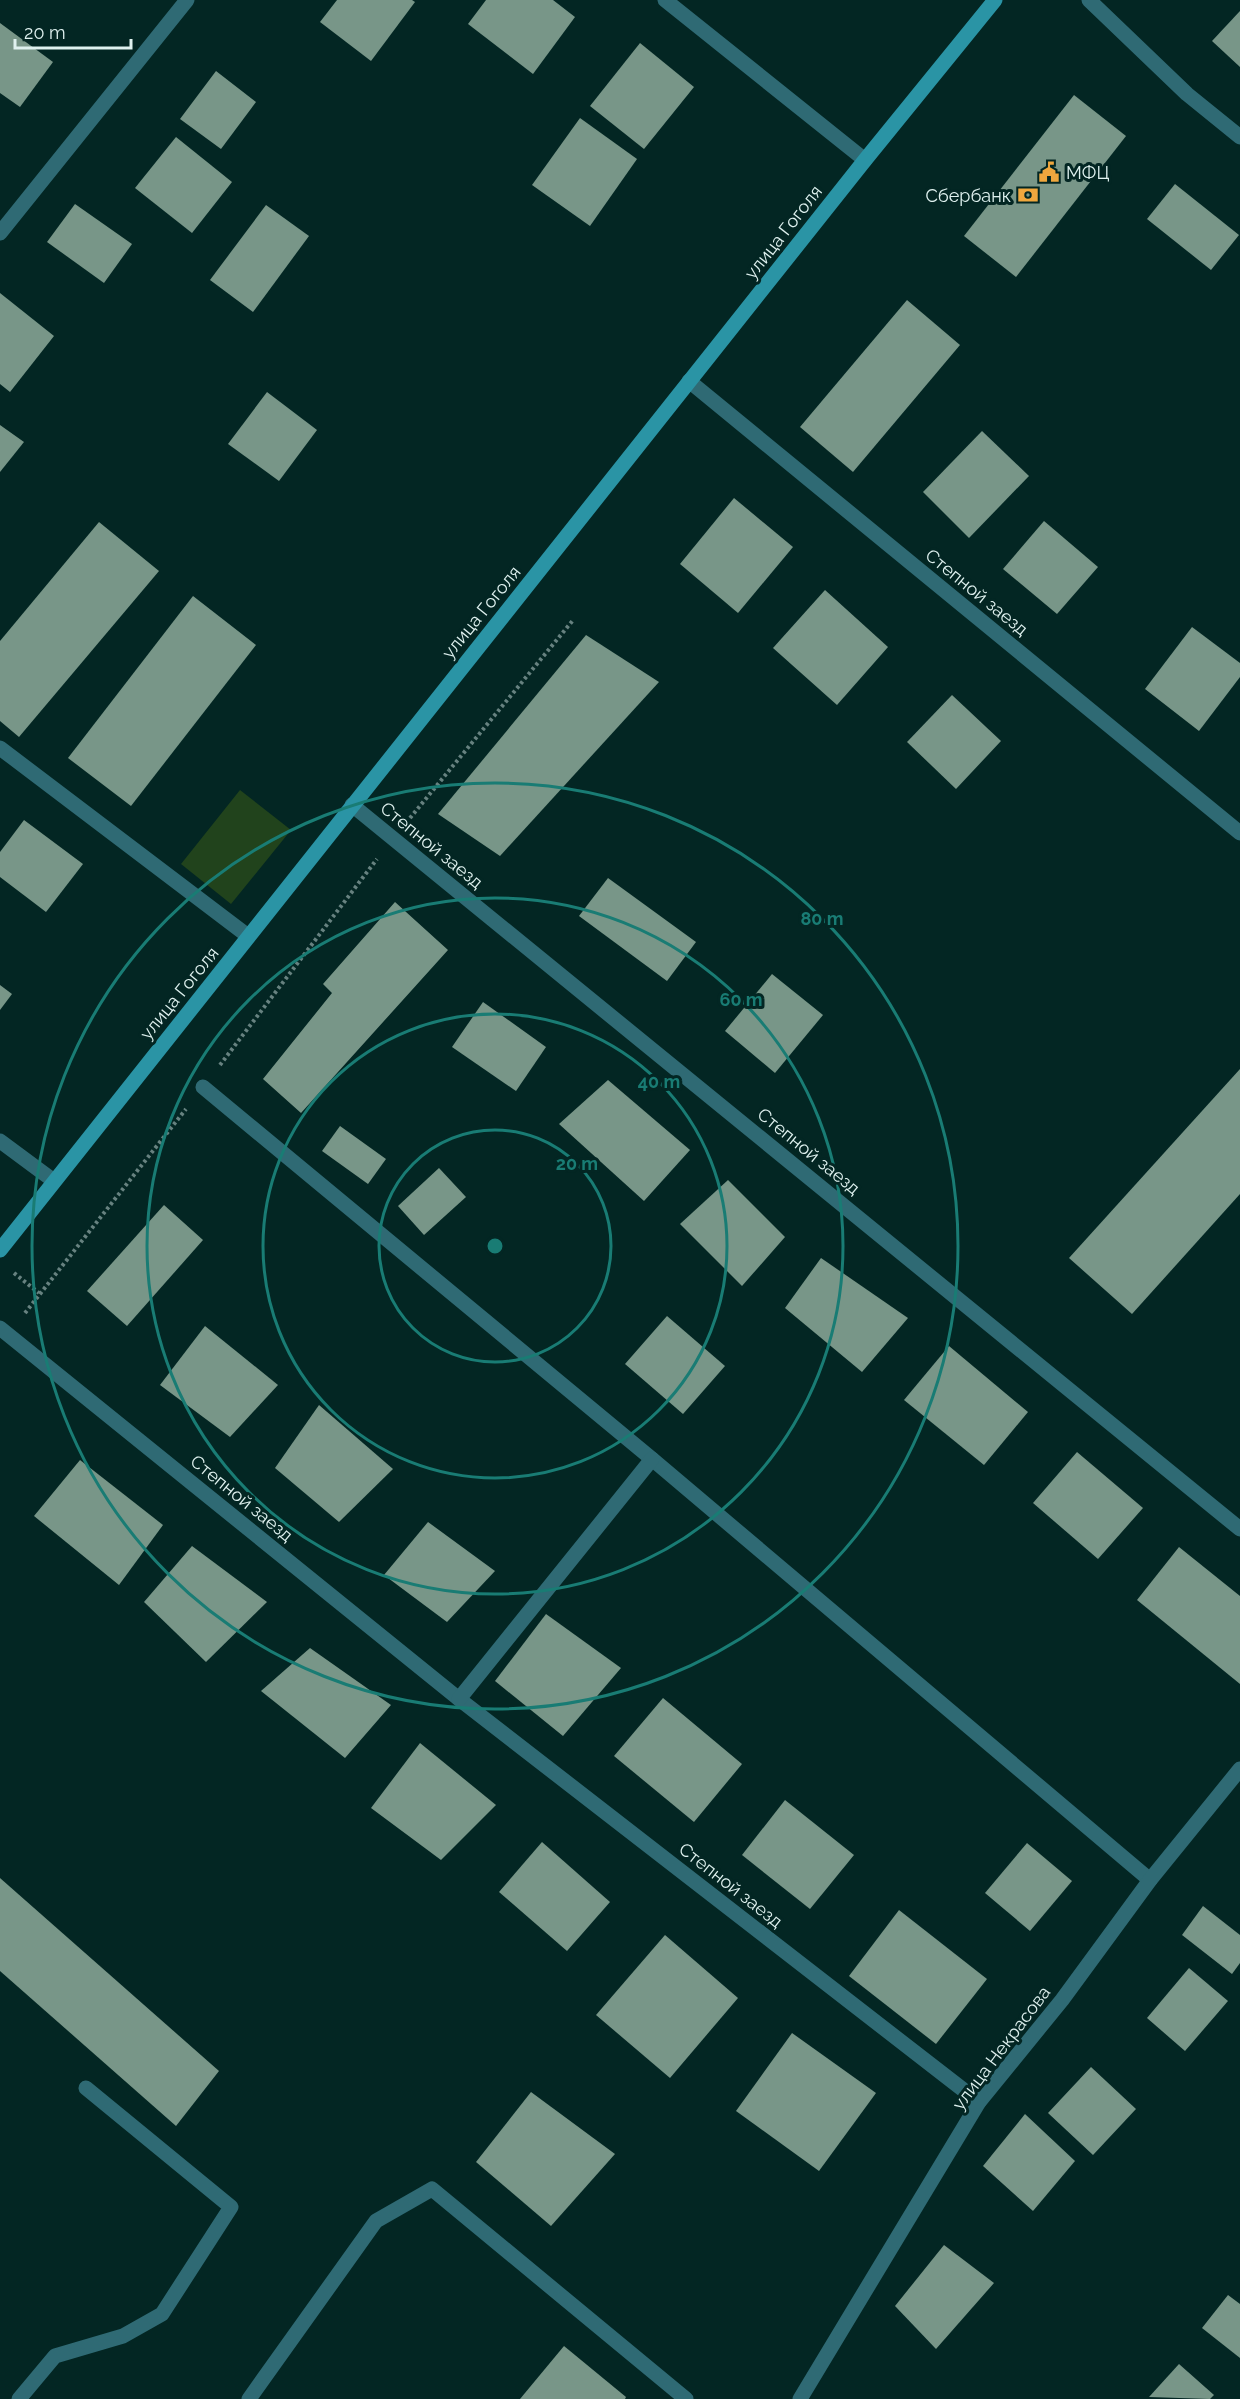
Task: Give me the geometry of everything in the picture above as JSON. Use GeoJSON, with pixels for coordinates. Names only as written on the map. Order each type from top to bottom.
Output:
{"type":"FeatureCollection","features":[{"type":"Feature","properties":{"kind":"main road","name":"улица Гоголя"},"geometry":{"type":"LineString","coordinates":[[0,1250],[689,381],[995,0]]}},
{"type":"Feature","properties":{"kind":"street"},"geometry":{"type":"LineString","coordinates":[[0,233],[186,0]]}},
{"type":"Feature","properties":{"kind":"street"},"geometry":{"type":"LineString","coordinates":[[665,0],[865,160]]}},
{"type":"Feature","properties":{"kind":"street"},"geometry":{"type":"LineString","coordinates":[[1089,0],[1187,94],[1240,137]]}},
{"type":"Feature","properties":{"kind":"street","name":"Степной заезд"},"geometry":{"type":"LineString","coordinates":[[689,381],[1240,833]]}},
{"type":"Feature","properties":{"kind":"street"},"geometry":{"type":"LineString","coordinates":[[0,748],[248,936]]}},
{"type":"Feature","properties":{"kind":"street","name":"Степной заезд"},"geometry":{"type":"LineString","coordinates":[[352,805],[1240,1529]]}},
{"type":"Feature","properties":{"kind":"street"},"geometry":{"type":"LineString","coordinates":[[203,1087],[652,1459],[1150,1880]]}},
{"type":"Feature","properties":{"kind":"street"},"geometry":{"type":"LineString","coordinates":[[0,1141],[54,1181]]}},
{"type":"Feature","properties":{"kind":"street","name":"Степной заезд"},"geometry":{"type":"LineString","coordinates":[[5,1332],[459,1699],[979,2102]]}},
{"type":"Feature","properties":{"kind":"street"},"geometry":{"type":"LineString","coordinates":[[459,1699],[652,1459]]}},
{"type":"Feature","properties":{"kind":"street","name":"улица Некрасова"},"geometry":{"type":"LineString","coordinates":[[800,2399],[979,2102],[1062,2000],[1150,1880],[1240,1769]]}},
{"type":"Feature","properties":{"kind":"street"},"geometry":{"type":"LineString","coordinates":[[19,2399],[55,2356],[123,2336],[162,2314],[231,2207],[86,2088]]}},
{"type":"Feature","properties":{"kind":"street"},"geometry":{"type":"LineString","coordinates":[[249,2399],[376,2221],[432,2189],[686,2399]]}},
{"type":"Feature","properties":{"kind":"path"},"geometry":{"type":"LineString","coordinates":[[5,1332],[39,1293],[203,1087],[393,838],[574,619]]}},
{"type":"Feature","properties":{"kind":"path"},"geometry":{"type":"LineString","coordinates":[[8,1269],[39,1293]]}},
{"type":"Feature","properties":{"kind":"green space"},"geometry":{"type":"Polygon","coordinates":[[[240,790],[291,830],[231,904],[181,864],[240,790]]]}},
{"type":"Feature","properties":{"kind":"building"},"geometry":{"type":"Polygon","coordinates":[[[337,0],[412,0],[415,2],[371,61],[320,22],[337,0]]]}},
{"type":"Feature","properties":{"kind":"building"},"geometry":{"type":"Polygon","coordinates":[[[486,0],[553,0],[575,17],[533,74],[468,24],[486,0]]]}},
{"type":"Feature","properties":{"kind":"building"},"geometry":{"type":"Polygon","coordinates":[[[1240,11],[1240,67],[1212,41],[1240,11]]]}},
{"type":"Feature","properties":{"kind":"building"},"geometry":{"type":"Polygon","coordinates":[[[0,23],[53,62],[20,107],[0,93],[0,23]]]}},
{"type":"Feature","properties":{"kind":"building"},"geometry":{"type":"Polygon","coordinates":[[[640,43],[694,87],[644,149],[590,106],[640,43]]]}},
{"type":"Feature","properties":{"kind":"building"},"geometry":{"type":"Polygon","coordinates":[[[216,71],[256,102],[221,149],[180,119],[216,71]]]}},
{"type":"Feature","properties":{"kind":"building"},"geometry":{"type":"Polygon","coordinates":[[[1074,95],[1126,136],[1016,277],[964,236],[1074,95]]]}},
{"type":"Feature","properties":{"kind":"building"},"geometry":{"type":"Polygon","coordinates":[[[580,118],[637,159],[590,226],[532,185],[580,118]]]}},
{"type":"Feature","properties":{"kind":"building"},"geometry":{"type":"Polygon","coordinates":[[[176,137],[232,182],[192,233],[135,188],[176,137]]]}},
{"type":"Feature","properties":{"kind":"building"},"geometry":{"type":"Polygon","coordinates":[[[1175,184],[1239,235],[1211,270],[1147,219],[1175,184]]]}},
{"type":"Feature","properties":{"kind":"building"},"geometry":{"type":"Polygon","coordinates":[[[75,204],[132,244],[104,283],[47,242],[75,204]]]}},
{"type":"Feature","properties":{"kind":"building"},"geometry":{"type":"Polygon","coordinates":[[[266,205],[309,236],[253,312],[210,280],[266,205]]]}},
{"type":"Feature","properties":{"kind":"building"},"geometry":{"type":"Polygon","coordinates":[[[0,293],[54,336],[10,392],[0,384],[0,293]]]}},
{"type":"Feature","properties":{"kind":"building"},"geometry":{"type":"Polygon","coordinates":[[[907,300],[960,345],[853,472],[800,427],[907,300]]]}},
{"type":"Feature","properties":{"kind":"building"},"geometry":{"type":"Polygon","coordinates":[[[267,392],[317,430],[279,481],[228,444],[267,392]]]}},
{"type":"Feature","properties":{"kind":"building"},"geometry":{"type":"Polygon","coordinates":[[[0,425],[24,442],[0,472],[0,425]]]}},
{"type":"Feature","properties":{"kind":"building"},"geometry":{"type":"Polygon","coordinates":[[[982,431],[1029,476],[969,538],[923,492],[982,431]]]}},
{"type":"Feature","properties":{"kind":"building"},"geometry":{"type":"Polygon","coordinates":[[[734,498],[793,547],[738,613],[680,564],[734,498]]]}},
{"type":"Feature","properties":{"kind":"building"},"geometry":{"type":"Polygon","coordinates":[[[1044,521],[1098,567],[1057,614],[1003,569],[1044,521]]]}},
{"type":"Feature","properties":{"kind":"building"},"geometry":{"type":"Polygon","coordinates":[[[99,522],[159,571],[19,737],[0,721],[0,641],[99,522]]]}},
{"type":"Feature","properties":{"kind":"building"},"geometry":{"type":"Polygon","coordinates":[[[825,590],[888,647],[837,705],[773,648],[825,590]]]}},
{"type":"Feature","properties":{"kind":"building"},"geometry":{"type":"Polygon","coordinates":[[[193,596],[256,645],[131,806],[68,758],[193,596]]]}},
{"type":"Feature","properties":{"kind":"building"},"geometry":{"type":"Polygon","coordinates":[[[1192,627],[1240,663],[1240,677],[1199,731],[1145,689],[1192,627]]]}},
{"type":"Feature","properties":{"kind":"building"},"geometry":{"type":"Polygon","coordinates":[[[586,635],[659,682],[500,856],[438,814],[586,635]]]}},
{"type":"Feature","properties":{"kind":"building"},"geometry":{"type":"Polygon","coordinates":[[[952,695],[1001,741],[956,789],[907,742],[952,695]]]}},
{"type":"Feature","properties":{"kind":"building"},"geometry":{"type":"Polygon","coordinates":[[[24,820],[83,864],[46,912],[0,877],[0,852],[24,820]]]}},
{"type":"Feature","properties":{"kind":"building"},"geometry":{"type":"Polygon","coordinates":[[[608,878],[696,942],[667,981],[579,916],[608,878]]]}},
{"type":"Feature","properties":{"kind":"building"},"geometry":{"type":"Polygon","coordinates":[[[395,902],[448,950],[301,1113],[263,1079],[332,993],[323,984],[395,902]]]}},
{"type":"Feature","properties":{"kind":"building"},"geometry":{"type":"Polygon","coordinates":[[[772,974],[823,1015],[775,1073],[725,1031],[772,974]]]}},
{"type":"Feature","properties":{"kind":"building"},"geometry":{"type":"Polygon","coordinates":[[[0,985],[12,994],[0,1010],[0,985]]]}},
{"type":"Feature","properties":{"kind":"building"},"geometry":{"type":"Polygon","coordinates":[[[483,1002],[546,1047],[516,1091],[452,1047],[483,1002]]]}},
{"type":"Feature","properties":{"kind":"building"},"geometry":{"type":"Polygon","coordinates":[[[1240,1069],[1240,1194],[1132,1314],[1069,1258],[1240,1069]]]}},
{"type":"Feature","properties":{"kind":"building"},"geometry":{"type":"Polygon","coordinates":[[[608,1080],[690,1150],[644,1201],[559,1124],[608,1080]]]}},
{"type":"Feature","properties":{"kind":"building"},"geometry":{"type":"Polygon","coordinates":[[[340,1126],[386,1159],[368,1184],[322,1151],[340,1126]]]}},
{"type":"Feature","properties":{"kind":"building"},"geometry":{"type":"Polygon","coordinates":[[[439,1168],[466,1197],[424,1235],[398,1206],[439,1168]]]}},
{"type":"Feature","properties":{"kind":"building"},"geometry":{"type":"Polygon","coordinates":[[[728,1180],[785,1237],[742,1286],[680,1224],[728,1180]]]}},
{"type":"Feature","properties":{"kind":"building"},"geometry":{"type":"Polygon","coordinates":[[[164,1205],[203,1240],[127,1326],[87,1291],[164,1205]]]}},
{"type":"Feature","properties":{"kind":"building"},"geometry":{"type":"Polygon","coordinates":[[[821,1258],[908,1318],[862,1372],[785,1308],[821,1258]]]}},
{"type":"Feature","properties":{"kind":"building"},"geometry":{"type":"Polygon","coordinates":[[[667,1316],[725,1366],[683,1414],[625,1364],[667,1316]]]}},
{"type":"Feature","properties":{"kind":"building"},"geometry":{"type":"Polygon","coordinates":[[[205,1326],[278,1385],[230,1437],[160,1385],[205,1326]]]}},
{"type":"Feature","properties":{"kind":"building"},"geometry":{"type":"Polygon","coordinates":[[[949,1346],[1028,1412],[984,1465],[904,1400],[949,1346]]]}},
{"type":"Feature","properties":{"kind":"building"},"geometry":{"type":"Polygon","coordinates":[[[319,1405],[393,1469],[339,1522],[275,1468],[319,1405]]]}},
{"type":"Feature","properties":{"kind":"building"},"geometry":{"type":"Polygon","coordinates":[[[1077,1452],[1143,1508],[1098,1559],[1033,1503],[1077,1452]]]}},
{"type":"Feature","properties":{"kind":"building"},"geometry":{"type":"Polygon","coordinates":[[[80,1460],[163,1525],[119,1585],[34,1516],[80,1460]]]}},
{"type":"Feature","properties":{"kind":"building"},"geometry":{"type":"Polygon","coordinates":[[[428,1522],[495,1571],[447,1622],[384,1575],[428,1522]]]}},
{"type":"Feature","properties":{"kind":"building"},"geometry":{"type":"Polygon","coordinates":[[[192,1546],[267,1602],[206,1662],[144,1602],[192,1546]]]}},
{"type":"Feature","properties":{"kind":"building"},"geometry":{"type":"Polygon","coordinates":[[[1179,1547],[1240,1596],[1240,1684],[1137,1600],[1179,1547]]]}},
{"type":"Feature","properties":{"kind":"building"},"geometry":{"type":"Polygon","coordinates":[[[546,1614],[621,1668],[563,1736],[495,1681],[546,1614]]]}},
{"type":"Feature","properties":{"kind":"building"},"geometry":{"type":"Polygon","coordinates":[[[310,1648],[391,1705],[345,1758],[261,1691],[310,1648]]]}},
{"type":"Feature","properties":{"kind":"building"},"geometry":{"type":"Polygon","coordinates":[[[663,1698],[742,1764],[694,1822],[614,1756],[663,1698]]]}},
{"type":"Feature","properties":{"kind":"building"},"geometry":{"type":"Polygon","coordinates":[[[420,1743],[496,1805],[441,1860],[371,1808],[420,1743]]]}},
{"type":"Feature","properties":{"kind":"building"},"geometry":{"type":"Polygon","coordinates":[[[785,1800],[854,1855],[810,1909],[742,1855],[785,1800]]]}},
{"type":"Feature","properties":{"kind":"building"},"geometry":{"type":"Polygon","coordinates":[[[542,1842],[610,1902],[567,1951],[499,1892],[542,1842]]]}},
{"type":"Feature","properties":{"kind":"building"},"geometry":{"type":"Polygon","coordinates":[[[1027,1843],[1072,1881],[1030,1931],[985,1893],[1027,1843]]]}},
{"type":"Feature","properties":{"kind":"building"},"geometry":{"type":"Polygon","coordinates":[[[0,1878],[219,2071],[176,2126],[0,1971],[0,1878]]]}},
{"type":"Feature","properties":{"kind":"building"},"geometry":{"type":"Polygon","coordinates":[[[1203,1906],[1240,1935],[1240,1963],[1232,1974],[1182,1935],[1203,1906]]]}},
{"type":"Feature","properties":{"kind":"building"},"geometry":{"type":"Polygon","coordinates":[[[899,1910],[987,1979],[936,2044],[849,1976],[899,1910]]]}},
{"type":"Feature","properties":{"kind":"building"},"geometry":{"type":"Polygon","coordinates":[[[665,1935],[738,1998],[670,2078],[596,2015],[665,1935]]]}},
{"type":"Feature","properties":{"kind":"building"},"geometry":{"type":"Polygon","coordinates":[[[1189,1968],[1228,2001],[1185,2051],[1147,2018],[1189,1968]]]}},
{"type":"Feature","properties":{"kind":"building"},"geometry":{"type":"Polygon","coordinates":[[[792,2033],[876,2093],[819,2171],[736,2111],[792,2033]]]}},
{"type":"Feature","properties":{"kind":"building"},"geometry":{"type":"Polygon","coordinates":[[[1091,2067],[1136,2109],[1093,2155],[1048,2113],[1091,2067]]]}},
{"type":"Feature","properties":{"kind":"building"},"geometry":{"type":"Polygon","coordinates":[[[531,2092],[615,2154],[551,2226],[476,2162],[531,2092]]]}},
{"type":"Feature","properties":{"kind":"building"},"geometry":{"type":"Polygon","coordinates":[[[1025,2114],[1075,2161],[1033,2211],[983,2166],[1025,2114]]]}},
{"type":"Feature","properties":{"kind":"building"},"geometry":{"type":"Polygon","coordinates":[[[944,2245],[994,2283],[936,2349],[895,2306],[944,2245]]]}},
{"type":"Feature","properties":{"kind":"building"},"geometry":{"type":"Polygon","coordinates":[[[1228,2295],[1240,2304],[1240,2358],[1202,2328],[1228,2295]]]}},
{"type":"Feature","properties":{"kind":"building"},"geometry":{"type":"Polygon","coordinates":[[[564,2346],[626,2397],[625,2399],[520,2399],[564,2346]]]}},
{"type":"Feature","properties":{"kind":"building"},"geometry":{"type":"Polygon","coordinates":[[[1179,2364],[1214,2395],[1210,2399],[1149,2397],[1179,2364]]]}},
{"type":"Feature","properties":{"kind":"place","name":"МФЦ"},"geometry":{"type":"Point","coordinates":[1049,172]}},
{"type":"Feature","properties":{"kind":"place","name":"Сбербанк"},"geometry":{"type":"Point","coordinates":[1028,195]}}]}
